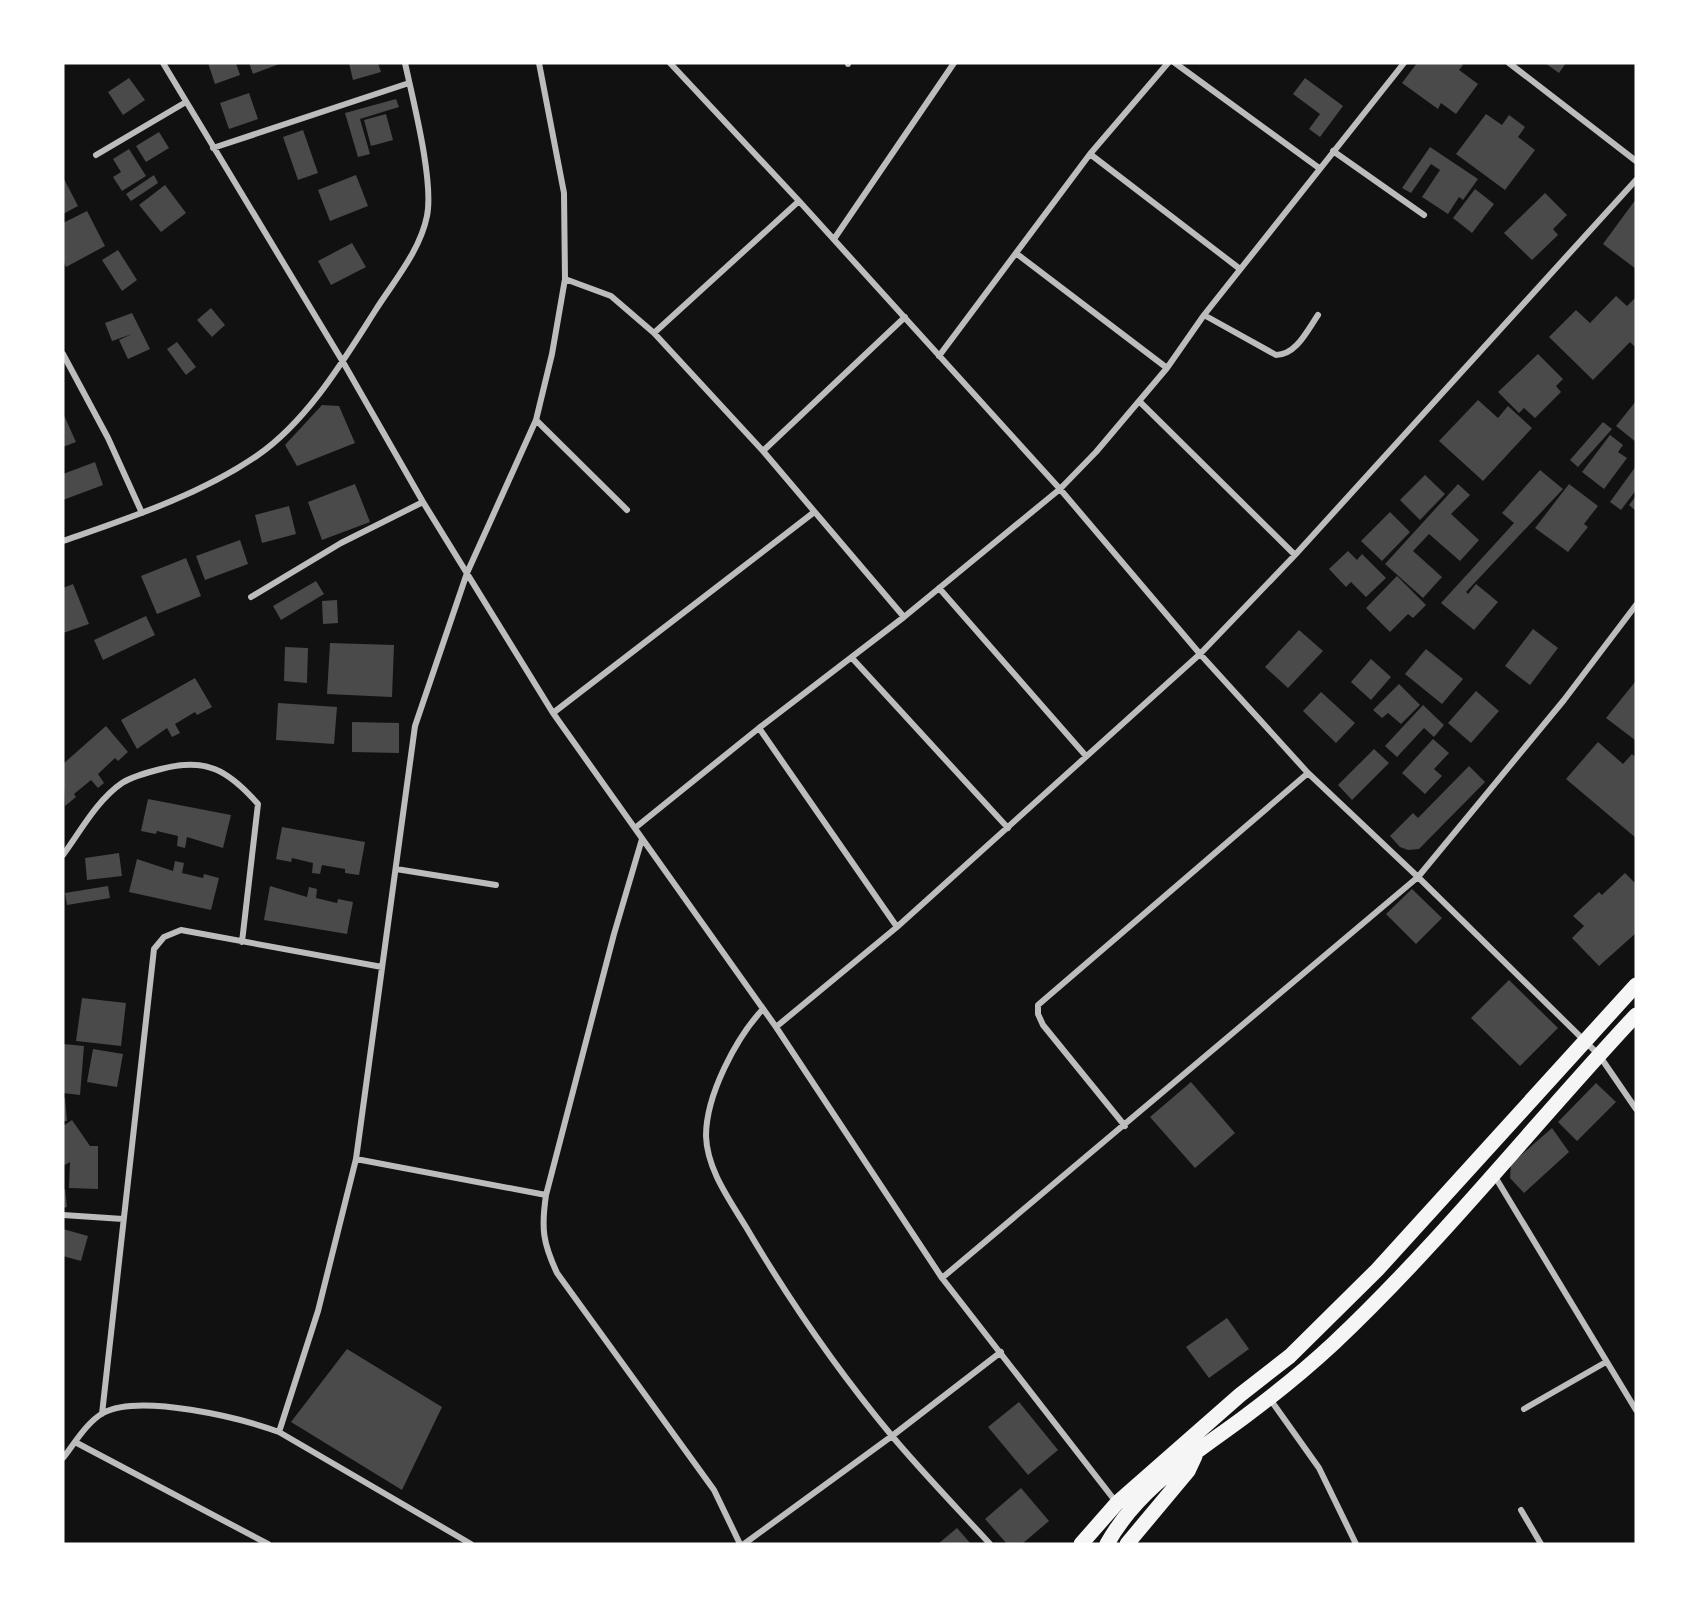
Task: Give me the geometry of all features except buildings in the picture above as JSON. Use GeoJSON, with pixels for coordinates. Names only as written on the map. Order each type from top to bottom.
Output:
{"type":"FeatureCollection","features":[{"type":"Feature","properties":{"kind":"main road"},"geometry":{"type":"LineString","coordinates":[[1082,1543],[1117,1503],[1240,1395],[1290,1356],[1339,1308],[1445,1196],[1636,985]]}},
{"type":"Feature","properties":{"kind":"main road"},"geometry":{"type":"LineString","coordinates":[[1107,1544],[1124,1516],[1173,1469],[1270,1399],[1334,1342],[1494,1175],[1636,1015]]}},
{"type":"Feature","properties":{"kind":"main road"},"geometry":{"type":"LineString","coordinates":[[1128,1544],[1188,1471],[1196,1453]]}},
{"type":"Feature","properties":{"kind":"street"},"geometry":{"type":"LineString","coordinates":[[164,63],[343,362],[423,502],[553,713],[776,1027],[942,1278],[1117,1503]]}},
{"type":"Feature","properties":{"kind":"street"},"geometry":{"type":"LineString","coordinates":[[63,541],[142,513],[210,482],[259,454],[299,418],[343,362],[420,240],[428,214],[428,186],[405,63]]}},
{"type":"Feature","properties":{"kind":"street"},"geometry":{"type":"LineString","coordinates":[[279,1432],[318,1311],[356,1159],[396,868],[402,808],[415,726],[467,573],[536,420],[552,354],[565,279],[564,193],[539,63]]}},
{"type":"Feature","properties":{"kind":"street"},"geometry":{"type":"LineString","coordinates":[[670,63],[834,239],[1060,489],[1200,654],[1308,773],[1418,877],[1599,1055],[1636,1109]]}},
{"type":"Feature","properties":{"kind":"street"},"geometry":{"type":"LineString","coordinates":[[834,239],[954,63]]}},
{"type":"Feature","properties":{"kind":"street"},"geometry":{"type":"LineString","coordinates":[[939,356],[1090,154],[1168,63]]}},
{"type":"Feature","properties":{"kind":"street"},"geometry":{"type":"LineString","coordinates":[[1175,63],[1319,168]]}},
{"type":"Feature","properties":{"kind":"street"},"geometry":{"type":"LineString","coordinates":[[635,828],[759,728],[904,617],[1060,489],[1167,368],[1204,315],[1404,63]]}},
{"type":"Feature","properties":{"kind":"street"},"geometry":{"type":"LineString","coordinates":[[1509,63],[1636,160]]}},
{"type":"Feature","properties":{"kind":"street"},"geometry":{"type":"LineString","coordinates":[[213,148],[409,83]]}},
{"type":"Feature","properties":{"kind":"street"},"geometry":{"type":"LineString","coordinates":[[96,154],[186,102]]}},
{"type":"Feature","properties":{"kind":"street"},"geometry":{"type":"LineString","coordinates":[[1333,150],[1424,215]]}},
{"type":"Feature","properties":{"kind":"street"},"geometry":{"type":"LineString","coordinates":[[1090,154],[1240,269]]}},
{"type":"Feature","properties":{"kind":"street"},"geometry":{"type":"LineString","coordinates":[[776,1027],[897,927],[1200,654],[1295,555],[1636,180]]}},
{"type":"Feature","properties":{"kind":"street"},"geometry":{"type":"LineString","coordinates":[[654,333],[799,201]]}},
{"type":"Feature","properties":{"kind":"street"},"geometry":{"type":"LineString","coordinates":[[1017,254],[1167,368]]}},
{"type":"Feature","properties":{"kind":"street"},"geometry":{"type":"LineString","coordinates":[[565,279],[611,296],[654,333],[763,451],[813,513],[904,617]]}},
{"type":"Feature","properties":{"kind":"street"},"geometry":{"type":"LineString","coordinates":[[1204,315],[1276,355],[1285,355],[1292,351],[1318,315]]}},
{"type":"Feature","properties":{"kind":"street"},"geometry":{"type":"LineString","coordinates":[[763,451],[904,317]]}},
{"type":"Feature","properties":{"kind":"street"},"geometry":{"type":"LineString","coordinates":[[63,354],[108,438],[142,513]]}},
{"type":"Feature","properties":{"kind":"street"},"geometry":{"type":"LineString","coordinates":[[1139,401],[1295,555]]}},
{"type":"Feature","properties":{"kind":"street"},"geometry":{"type":"LineString","coordinates":[[536,420],[627,510]]}},
{"type":"Feature","properties":{"kind":"street"},"geometry":{"type":"LineString","coordinates":[[252,597],[341,543],[423,502]]}},
{"type":"Feature","properties":{"kind":"street"},"geometry":{"type":"LineString","coordinates":[[553,713],[813,513]]}},
{"type":"Feature","properties":{"kind":"street"},"geometry":{"type":"LineString","coordinates":[[939,588],[1086,756]]}},
{"type":"Feature","properties":{"kind":"street"},"geometry":{"type":"LineString","coordinates":[[942,1278],[1418,877],[1564,700],[1636,605]]}},
{"type":"Feature","properties":{"kind":"street"},"geometry":{"type":"LineString","coordinates":[[852,658],[1008,828]]}},
{"type":"Feature","properties":{"kind":"street"},"geometry":{"type":"LineString","coordinates":[[759,728],[897,927]]}},
{"type":"Feature","properties":{"kind":"street"},"geometry":{"type":"LineString","coordinates":[[63,855],[98,808],[122,783],[149,772],[184,763],[217,768],[239,783],[258,804],[242,942]]}},
{"type":"Feature","properties":{"kind":"street"},"geometry":{"type":"LineString","coordinates":[[1125,1126],[1043,1025],[1038,1014],[1038,1005],[1308,773]]}},
{"type":"Feature","properties":{"kind":"street"},"geometry":{"type":"LineString","coordinates":[[642,839],[614,934],[546,1195],[542,1223],[545,1247],[558,1273],[714,1490],[742,1544],[892,1436],[1001,1352]]}},
{"type":"Feature","properties":{"kind":"street"},"geometry":{"type":"LineString","coordinates":[[396,868],[496,885]]}},
{"type":"Feature","properties":{"kind":"street"},"geometry":{"type":"LineString","coordinates":[[102,1414],[154,949],[164,937],[181,930],[382,967]]}},
{"type":"Feature","properties":{"kind":"street"},"geometry":{"type":"LineString","coordinates":[[763,1009],[741,1036],[718,1086],[706,1135],[709,1155],[718,1181],[793,1306],[892,1436],[990,1544]]}},
{"type":"Feature","properties":{"kind":"street"},"geometry":{"type":"LineString","coordinates":[[356,1159],[546,1195]]}},
{"type":"Feature","properties":{"kind":"street"},"geometry":{"type":"LineString","coordinates":[[1494,1175],[1636,1410]]}},
{"type":"Feature","properties":{"kind":"street"},"geometry":{"type":"LineString","coordinates":[[63,1215],[123,1219]]}},
{"type":"Feature","properties":{"kind":"street"},"geometry":{"type":"LineString","coordinates":[[1524,1409],[1606,1362]]}},
{"type":"Feature","properties":{"kind":"street"},"geometry":{"type":"LineString","coordinates":[[1270,1399],[1319,1468],[1356,1544]]}},
{"type":"Feature","properties":{"kind":"street"},"geometry":{"type":"LineString","coordinates":[[63,1458],[102,1414],[120,1407],[160,1406],[247,1420],[279,1432],[471,1544]]}},
{"type":"Feature","properties":{"kind":"street"},"geometry":{"type":"LineString","coordinates":[[75,1442],[268,1544]]}},
{"type":"Feature","properties":{"kind":"street"},"geometry":{"type":"LineString","coordinates":[[1521,1510],[1541,1544]]}}]}
